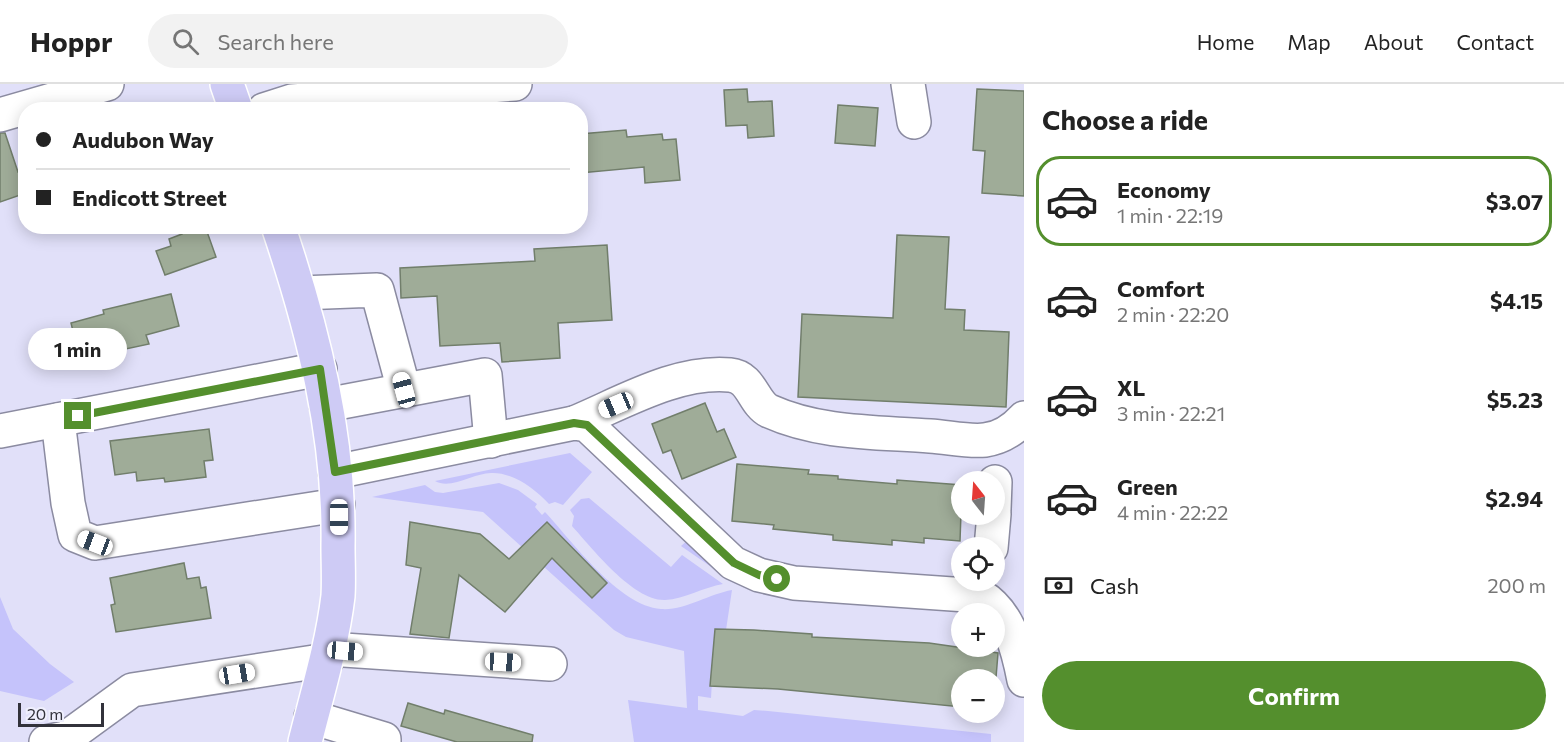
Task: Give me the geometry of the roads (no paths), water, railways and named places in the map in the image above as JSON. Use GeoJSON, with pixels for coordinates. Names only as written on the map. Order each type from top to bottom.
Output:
{"type":"FeatureCollection","features":[{"type":"Feature","properties":{"kind":"main road"},"geometry":{"type":"LineString","coordinates":[[227,84],[233,102]]}},
{"type":"Feature","properties":{"kind":"main road"},"geometry":{"type":"LineString","coordinates":[[281,234],[301,293],[320,369],[338,505],[338,594],[328,655],[308,729]]}},
{"type":"Feature","properties":{"kind":"street"},"geometry":{"type":"LineString","coordinates":[[45,102],[107,84]]}},
{"type":"Feature","properties":{"kind":"street"},"geometry":{"type":"LineString","coordinates":[[289,102],[515,84]]}},
{"type":"Feature","properties":{"kind":"street"},"geometry":{"type":"LineString","coordinates":[[908,84],[914,122]]}},
{"type":"Feature","properties":{"kind":"street"},"geometry":{"type":"LineString","coordinates":[[0,115],[18,110]]}},
{"type":"Feature","properties":{"kind":"street"},"geometry":{"type":"LineString","coordinates":[[301,293],[377,290],[404,390]]}},
{"type":"Feature","properties":{"kind":"street"},"geometry":{"type":"LineString","coordinates":[[0,430],[320,369]]}},
{"type":"Feature","properties":{"kind":"street"},"geometry":{"type":"LineString","coordinates":[[326,405],[485,375],[491,441]]}},
{"type":"Feature","properties":{"kind":"street"},"geometry":{"type":"LineString","coordinates":[[335,472],[574,423],[658,388],[699,376],[733,375],[747,383],[765,409],[790,420],[828,429],[986,440],[1013,429],[1024,418]]}},
{"type":"Feature","properties":{"kind":"street"},"geometry":{"type":"LineString","coordinates":[[58,420],[68,503],[75,535],[95,543],[338,505]]}},
{"type":"Feature","properties":{"kind":"street"},"geometry":{"type":"LineString","coordinates":[[574,423],[594,429],[734,563],[759,575],[794,583],[951,587]]}},
{"type":"Feature","properties":{"kind":"street"},"geometry":{"type":"LineString","coordinates":[[985,591],[1007,624],[1024,680]]}},
{"type":"Feature","properties":{"kind":"street"},"geometry":{"type":"LineString","coordinates":[[46,742],[66,738],[132,690],[328,655],[550,664]]}},
{"type":"Feature","properties":{"kind":"street"},"geometry":{"type":"LineString","coordinates":[[308,729],[388,741]]}}]}
